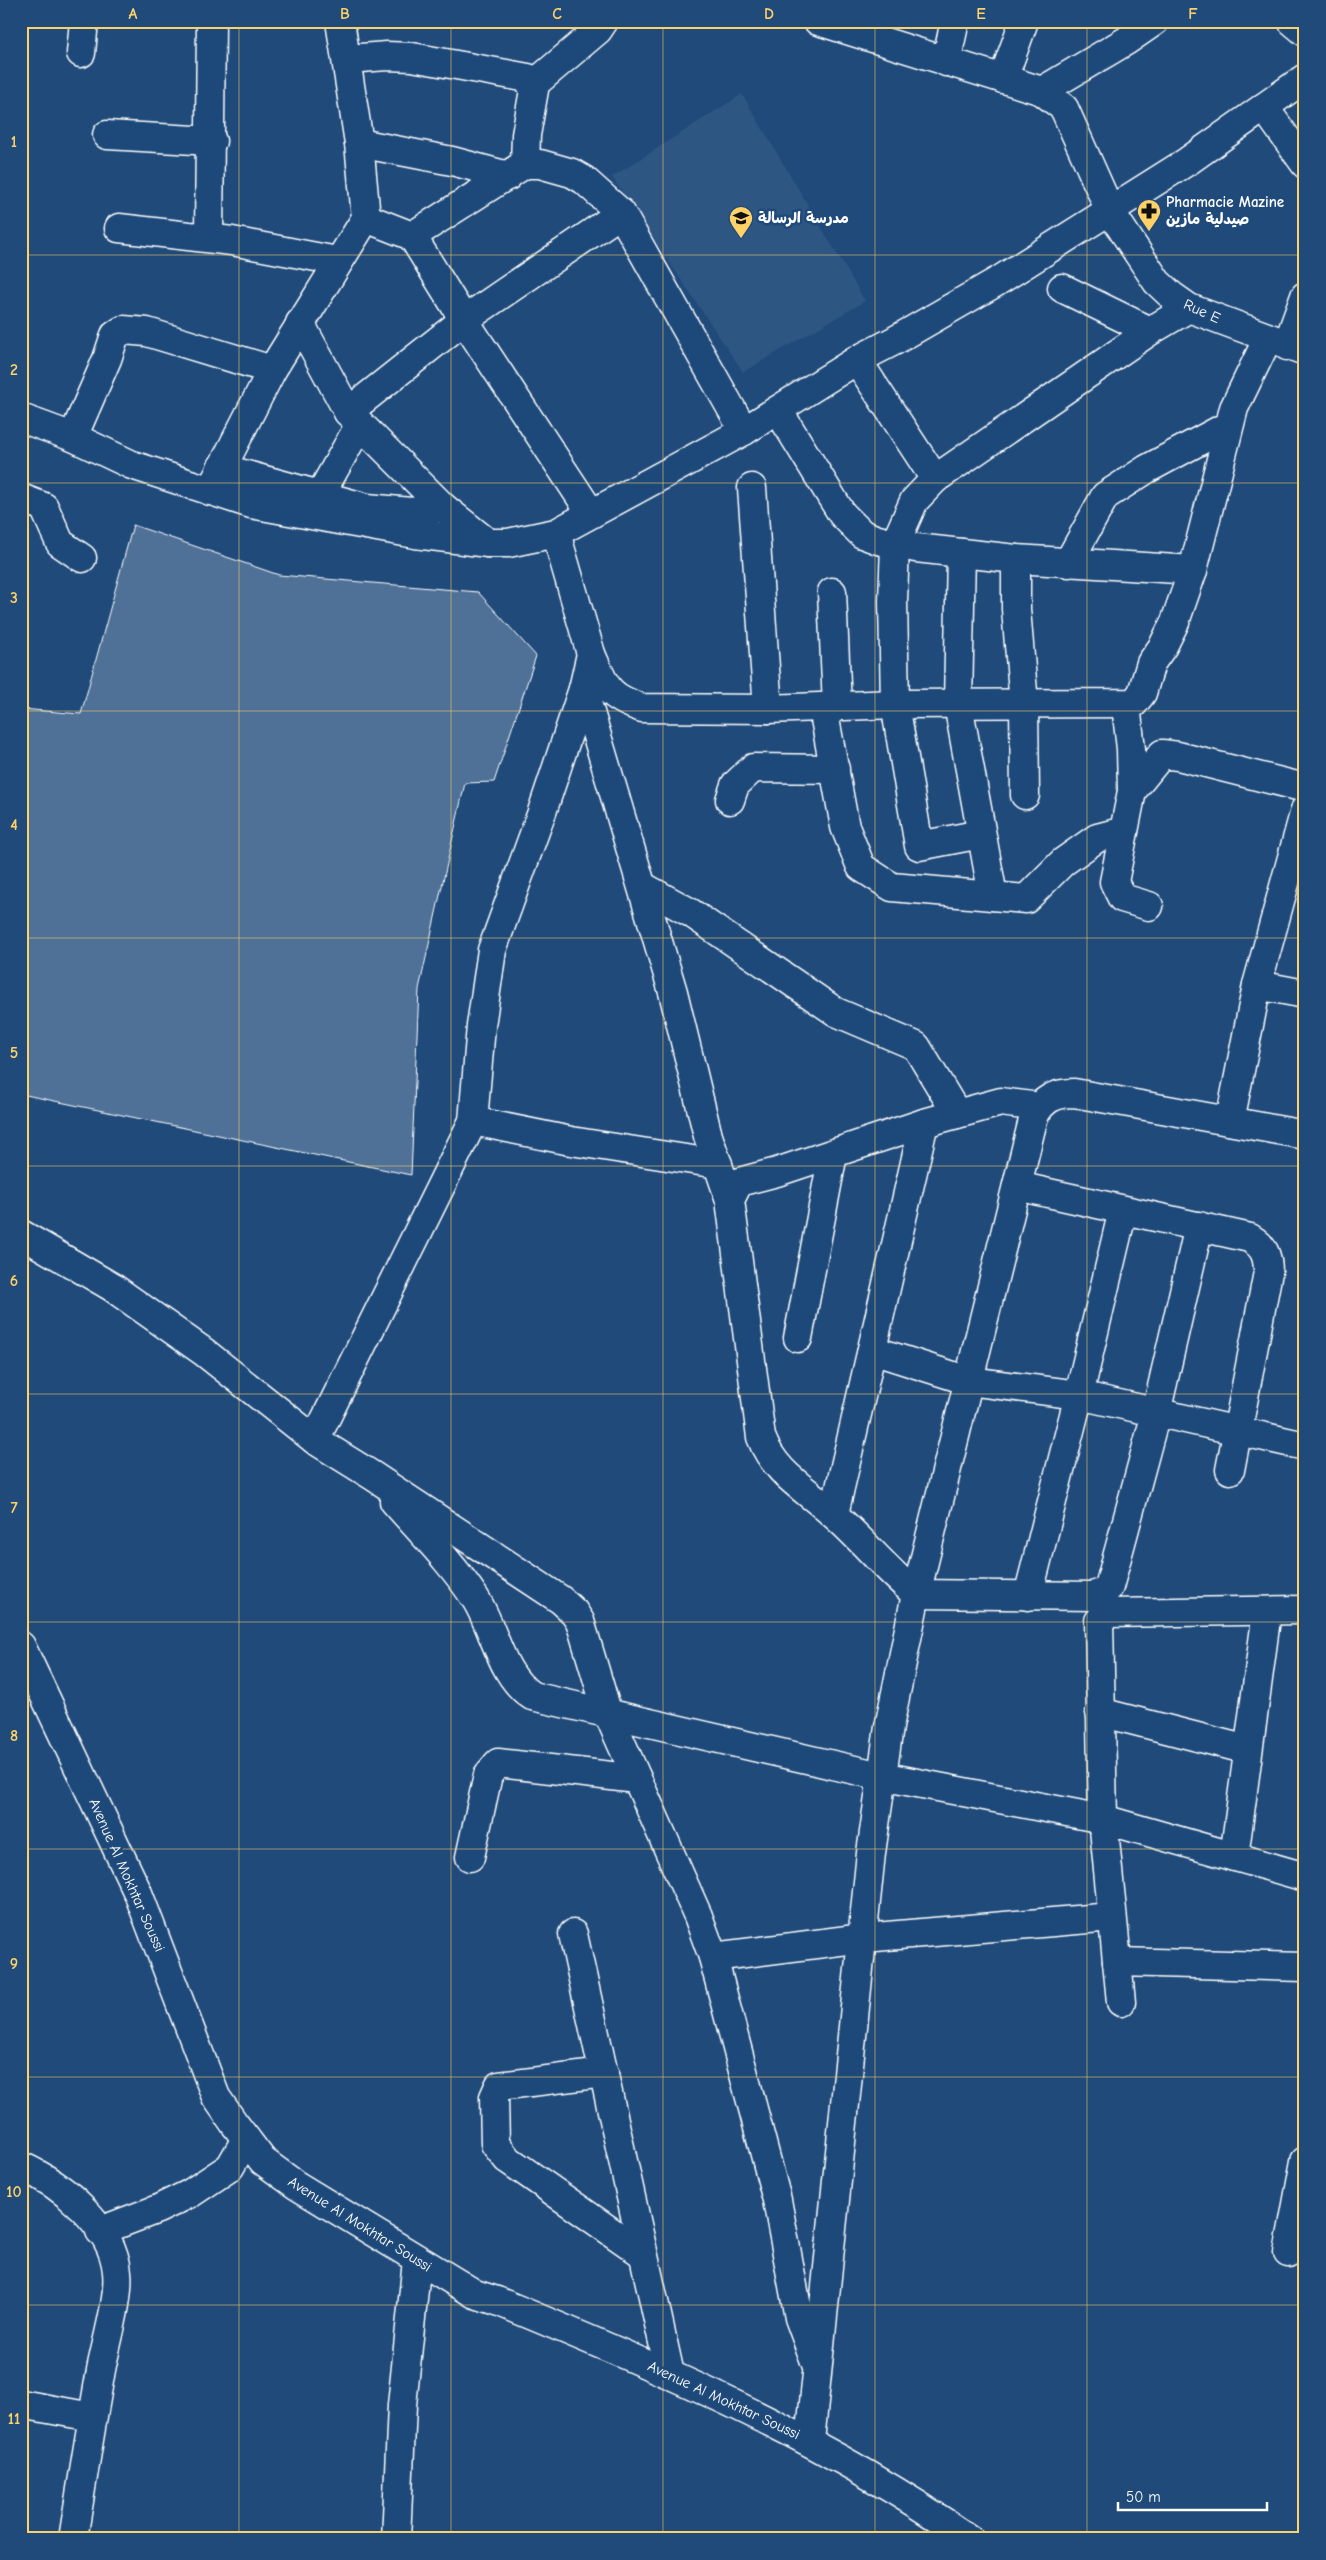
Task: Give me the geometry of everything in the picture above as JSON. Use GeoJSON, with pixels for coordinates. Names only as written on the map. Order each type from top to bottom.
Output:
{"type":"FeatureCollection","features":[{"type":"Feature","properties":{"kind":"street"},"geometry":{"type":"LineString","coordinates":[[81,53],[84,21]]}},
{"type":"Feature","properties":{"kind":"street"},"geometry":{"type":"LineString","coordinates":[[209,238],[212,141],[212,21]]}},
{"type":"Feature","properties":{"kind":"street"},"geometry":{"type":"LineString","coordinates":[[215,479],[272,370],[337,261],[366,218],[360,143],[348,59],[340,21]]}},
{"type":"Feature","properties":{"kind":"street"},"geometry":{"type":"LineString","coordinates":[[516,170],[526,135],[533,85],[598,30],[604,21]]}},
{"type":"Feature","properties":{"kind":"street"},"geometry":{"type":"LineString","coordinates":[[818,21],[1042,91],[1110,52],[1155,21]]}},
{"type":"Feature","properties":{"kind":"street"},"geometry":{"type":"LineString","coordinates":[[946,62],[956,21]]}},
{"type":"Feature","properties":{"kind":"street"},"geometry":{"type":"LineString","coordinates":[[1003,79],[1024,21]]}},
{"type":"Feature","properties":{"kind":"street"},"geometry":{"type":"LineString","coordinates":[[1292,21],[1305,32]]}},
{"type":"Feature","properties":{"kind":"street"},"geometry":{"type":"LineString","coordinates":[[348,59],[387,56],[439,60],[524,77],[533,85]]}},
{"type":"Feature","properties":{"kind":"street"},"geometry":{"type":"LineString","coordinates":[[215,479],[251,504],[414,534],[488,543],[508,543],[556,533],[744,431],[857,360],[894,342],[998,281],[1188,161],[1305,78]]}},
{"type":"Feature","properties":{"kind":"street","name":"Rue E"},"geometry":{"type":"LineString","coordinates":[[1042,91],[1064,108],[1110,211],[1157,282],[1189,308],[1287,345]]}},
{"type":"Feature","properties":{"kind":"street"},"geometry":{"type":"LineString","coordinates":[[1264,107],[1305,164]]}},
{"type":"Feature","properties":{"kind":"street"},"geometry":{"type":"LineString","coordinates":[[107,135],[212,141]]}},
{"type":"Feature","properties":{"kind":"street"},"geometry":{"type":"LineString","coordinates":[[360,143],[444,160],[516,170]]}},
{"type":"Feature","properties":{"kind":"street"},"geometry":{"type":"LineString","coordinates":[[412,236],[516,170],[540,164],[572,173],[584,180],[621,213],[744,431]]}},
{"type":"Feature","properties":{"kind":"street"},"geometry":{"type":"LineString","coordinates":[[320,495],[354,418],[464,320],[621,213]]}},
{"type":"Feature","properties":{"kind":"street"},"geometry":{"type":"LineString","coordinates":[[366,218],[412,236],[464,320],[591,513]]}},
{"type":"Feature","properties":{"kind":"street"},"geometry":{"type":"LineString","coordinates":[[119,228],[209,238],[337,261]]}},
{"type":"Feature","properties":{"kind":"street"},"geometry":{"type":"LineString","coordinates":[[1062,288],[1150,331]]}},
{"type":"Feature","properties":{"kind":"street"},"geometry":{"type":"LineString","coordinates":[[556,533],[591,654],[606,689],[642,708],[768,709],[896,704],[1126,704],[1138,700],[1151,663],[1172,629],[1193,570],[1234,408],[1287,345],[1305,296]]}},
{"type":"Feature","properties":{"kind":"street"},"geometry":{"type":"LineString","coordinates":[[925,890],[896,704],[893,601],[896,544],[914,501],[935,478],[1150,331],[1189,308]]}},
{"type":"Feature","properties":{"kind":"street"},"geometry":{"type":"LineString","coordinates":[[300,323],[354,418],[444,508],[488,543]]}},
{"type":"Feature","properties":{"kind":"street"},"geometry":{"type":"LineString","coordinates":[[73,437],[107,360],[115,335],[123,330],[147,332],[272,370]]}},
{"type":"Feature","properties":{"kind":"street"},"geometry":{"type":"LineString","coordinates":[[857,360],[935,478]]}},
{"type":"Feature","properties":{"kind":"street"},"geometry":{"type":"LineString","coordinates":[[778,410],[842,514],[862,534],[896,544],[1016,559],[1193,570]]}},
{"type":"Feature","properties":{"kind":"street"},"geometry":{"type":"LineString","coordinates":[[21,418],[73,437],[132,465],[320,495],[367,508],[410,512],[444,508]]}},
{"type":"Feature","properties":{"kind":"street"},"geometry":{"type":"LineString","coordinates":[[1068,562],[1105,496],[1147,468],[1229,425]]}},
{"type":"Feature","properties":{"kind":"street"},"geometry":{"type":"LineString","coordinates":[[752,488],[768,709]]}},
{"type":"Feature","properties":{"kind":"street"},"geometry":{"type":"LineString","coordinates":[[21,498],[44,507],[60,543],[82,558]]}},
{"type":"Feature","properties":{"kind":"street"},"geometry":{"type":"LineString","coordinates":[[961,553],[958,704],[992,896]]}},
{"type":"Feature","properties":{"kind":"street"},"geometry":{"type":"LineString","coordinates":[[1016,559],[1016,609],[1024,704],[1025,795]]}},
{"type":"Feature","properties":{"kind":"street"},"geometry":{"type":"LineString","coordinates":[[832,592],[830,707],[835,769],[845,828],[861,866],[892,887],[1026,899],[1063,862],[1097,838],[1124,831]]}},
{"type":"Feature","properties":{"kind":"street"},"geometry":{"type":"LineString","coordinates":[[315,1440],[464,1143],[473,1121],[481,1026],[492,950],[524,866],[583,688],[591,654]]}},
{"type":"Feature","properties":{"kind":"street"},"geometry":{"type":"LineString","coordinates":[[583,688],[673,992],[708,1136],[730,1200],[761,1437],[768,1454],[779,1469],[834,1514],[898,1580],[916,1594],[1092,1596],[1104,1592],[1109,1587],[1156,1413],[1199,1226]]}},
{"type":"Feature","properties":{"kind":"street"},"geometry":{"type":"LineString","coordinates":[[1126,704],[1131,750],[1132,791],[1114,882],[1122,898],[1149,906]]}},
{"type":"Feature","properties":{"kind":"street"},"geometry":{"type":"LineString","coordinates":[[1132,791],[1162,754],[1178,756],[1305,788]]}},
{"type":"Feature","properties":{"kind":"street"},"geometry":{"type":"LineString","coordinates":[[730,800],[734,785],[753,768],[835,769]]}},
{"type":"Feature","properties":{"kind":"street"},"geometry":{"type":"LineString","coordinates":[[1230,1121],[1257,985],[1305,810]]}},
{"type":"Feature","properties":{"kind":"street"},"geometry":{"type":"LineString","coordinates":[[919,846],[981,834]]}},
{"type":"Feature","properties":{"kind":"street"},"geometry":{"type":"LineString","coordinates":[[642,886],[691,913],[836,1012],[916,1046],[958,1114]]}},
{"type":"Feature","properties":{"kind":"street"},"geometry":{"type":"LineString","coordinates":[[1257,985],[1305,994]]}},
{"type":"Feature","properties":{"kind":"street"},"geometry":{"type":"LineString","coordinates":[[810,2441],[880,1776],[916,1594],[1034,1116],[1039,1107],[1055,1095],[1074,1093],[1305,1135]]}},
{"type":"Feature","properties":{"kind":"street"},"geometry":{"type":"LineString","coordinates":[[730,1200],[739,1182],[777,1172],[924,1123],[1001,1102],[1039,1107]]}},
{"type":"Feature","properties":{"kind":"street"},"geometry":{"type":"LineString","coordinates":[[473,1121],[571,1141],[718,1164]]}},
{"type":"Feature","properties":{"kind":"street"},"geometry":{"type":"LineString","coordinates":[[834,1514],[924,1123]]}},
{"type":"Feature","properties":{"kind":"street"},"geometry":{"type":"LineString","coordinates":[[798,1338],[833,1154]]}},
{"type":"Feature","properties":{"kind":"street"},"geometry":{"type":"LineString","coordinates":[[1017,1186],[1199,1226],[1250,1238],[1257,1242],[1266,1254],[1268,1272],[1230,1470]]}},
{"type":"Feature","properties":{"kind":"street"},"geometry":{"type":"LineString","coordinates":[[1028,1596],[1123,1210]]}},
{"type":"Feature","properties":{"kind":"street"},"geometry":{"type":"LineString","coordinates":[[21,1234],[120,1292],[204,1352],[315,1440],[561,1600],[574,1612],[584,1631],[606,1711],[698,1916],[713,1957],[777,2200],[799,2318],[818,2368]]}},
{"type":"Feature","properties":{"kind":"street"},"geometry":{"type":"LineString","coordinates":[[872,1350],[969,1381],[1079,1395],[1305,1446]]}},
{"type":"Feature","properties":{"kind":"street"},"geometry":{"type":"LineString","coordinates":[[373,1476],[474,1596],[520,1688],[532,1696],[606,1711],[880,1776],[1103,1819],[1305,1878]]}},
{"type":"Feature","properties":{"kind":"street"},"geometry":{"type":"LineString","coordinates":[[1121,2002],[1103,1819],[1098,1628],[1102,1616],[1108,1613],[1305,1610]]}},
{"type":"Feature","properties":{"kind":"street"},"geometry":{"type":"LineString","coordinates":[[1234,1857],[1267,1612]]}},
{"type":"Feature","properties":{"kind":"street","name":"Avenue Al Mokhtar Soussi"},"geometry":{"type":"LineString","coordinates":[[21,1646],[138,1893],[216,2098],[263,2161],[296,2185],[475,2294],[515,2308],[670,2374],[810,2441],[888,2486],[969,2539]]}},
{"type":"Feature","properties":{"kind":"street"},"geometry":{"type":"LineString","coordinates":[[1100,1712],[1248,1750]]}},
{"type":"Feature","properties":{"kind":"street"},"geometry":{"type":"LineString","coordinates":[[470,1856],[488,1775],[498,1763],[637,1779]]}},
{"type":"Feature","properties":{"kind":"street"},"geometry":{"type":"LineString","coordinates":[[713,1957],[863,1938],[1112,1917]]}},
{"type":"Feature","properties":{"kind":"street"},"geometry":{"type":"LineString","coordinates":[[573,1934],[670,2374]]}},
{"type":"Feature","properties":{"kind":"street"},"geometry":{"type":"LineString","coordinates":[[1117,1962],[1305,1967]]}},
{"type":"Feature","properties":{"kind":"street"},"geometry":{"type":"LineString","coordinates":[[604,2074],[499,2086],[494,2097],[495,2144],[507,2160],[643,2254]]}},
{"type":"Feature","properties":{"kind":"street"},"geometry":{"type":"LineString","coordinates":[[100,2231],[191,2194],[230,2167],[246,2139]]}},
{"type":"Feature","properties":{"kind":"street"},"geometry":{"type":"LineString","coordinates":[[1288,2253],[1305,2161]]}},
{"type":"Feature","properties":{"kind":"street"},"geometry":{"type":"LineString","coordinates":[[21,2166],[36,2173],[78,2202],[100,2231],[113,2255],[117,2272],[115,2299],[92,2417],[73,2539]]}},
{"type":"Feature","properties":{"kind":"street"},"geometry":{"type":"LineString","coordinates":[[396,2539],[402,2415],[417,2260]]}},
{"type":"Feature","properties":{"kind":"street"},"geometry":{"type":"LineString","coordinates":[[21,2404],[92,2417]]}},
{"type":"Feature","properties":{"kind":"shaded area","name":"مدرسة الرسالة"},"geometry":{"type":"Polygon","coordinates":[[[742,94],[865,301],[743,372],[612,177],[742,94]]]}},
{"type":"Feature","properties":{"kind":"building"},"geometry":{"type":"Polygon","coordinates":[[[133,525],[279,575],[478,592],[536,656],[494,782],[465,783],[419,989],[411,1175],[21,1094],[21,709],[81,714],[133,525]]]}},
{"type":"Feature","properties":{"kind":"place","name":"Pharmacie Mazine صيدلية مازين"},"geometry":{"type":"Point","coordinates":[1149,232]}},
{"type":"Feature","properties":{"kind":"place","name":"مدرسة الرسالة"},"geometry":{"type":"Point","coordinates":[741,239]}}]}
